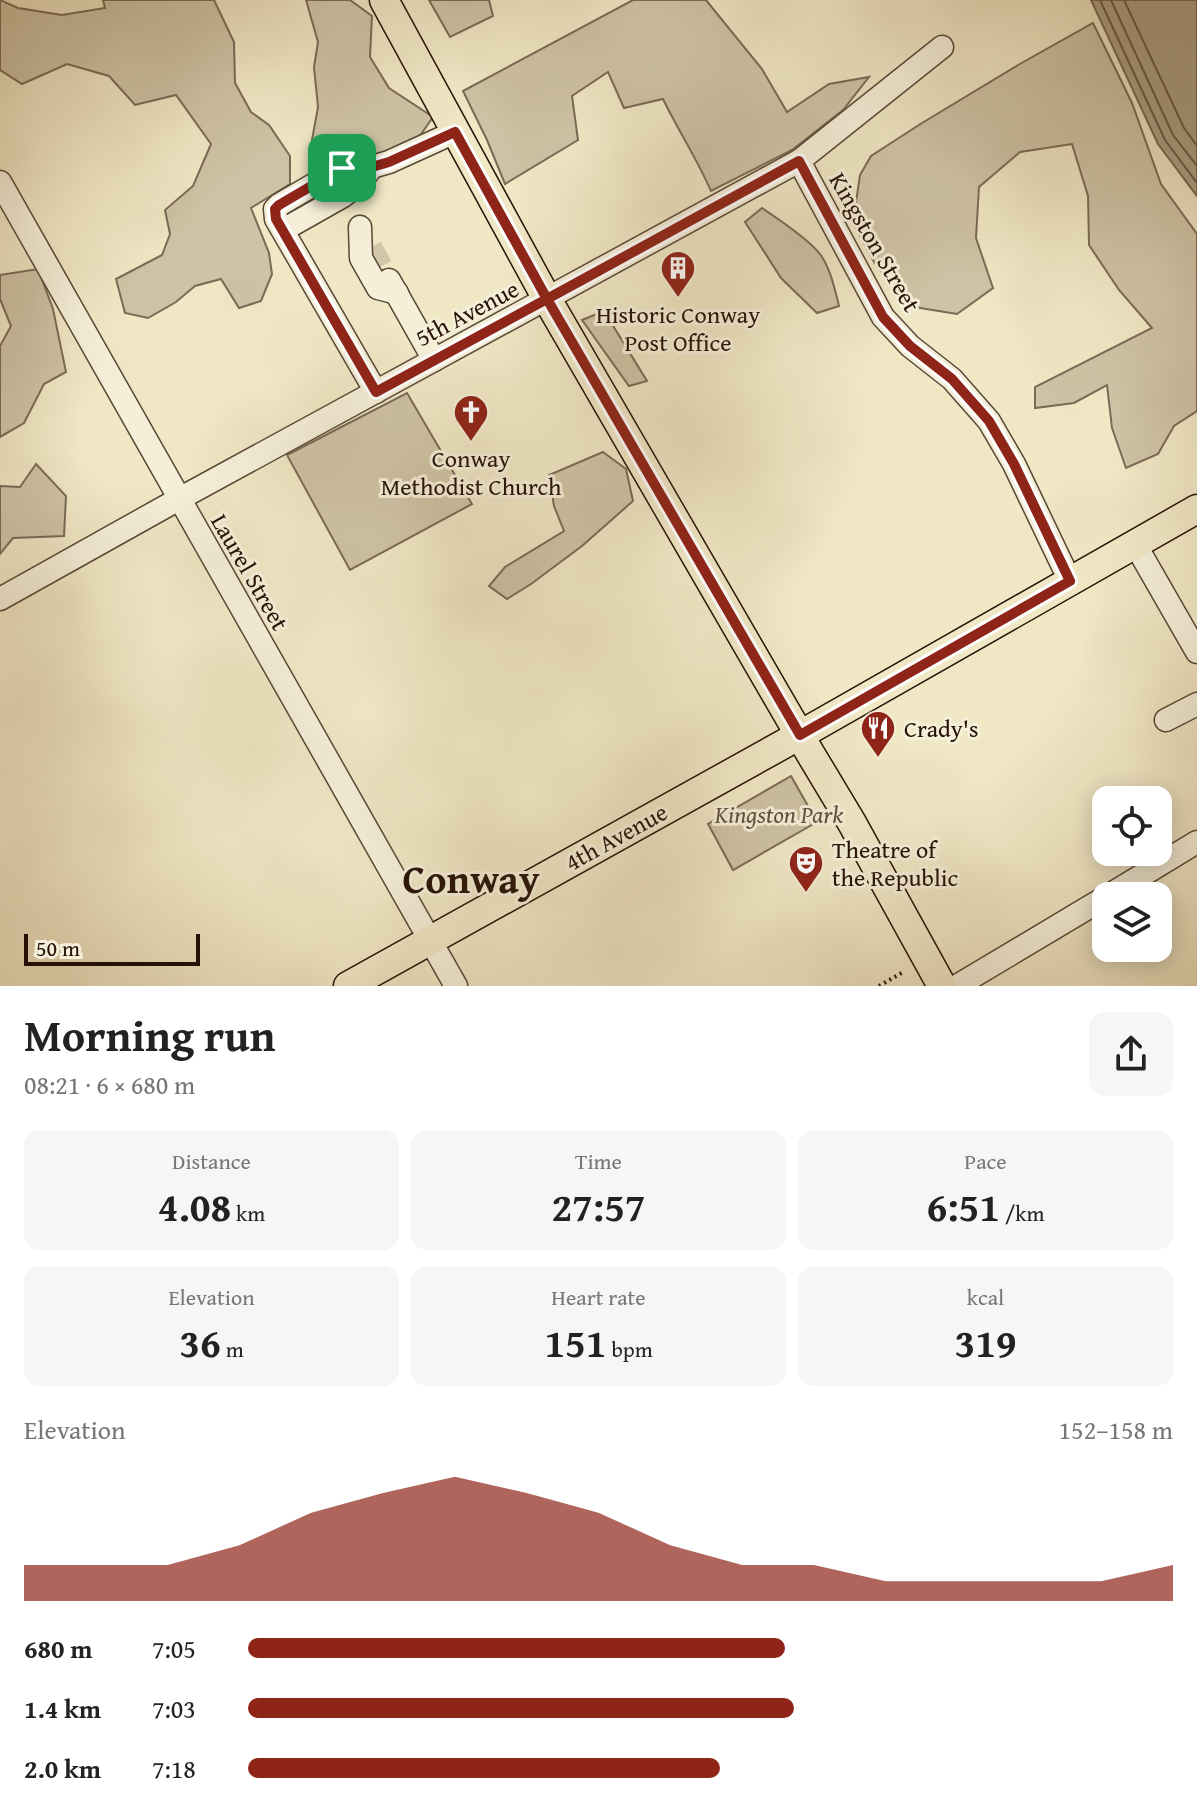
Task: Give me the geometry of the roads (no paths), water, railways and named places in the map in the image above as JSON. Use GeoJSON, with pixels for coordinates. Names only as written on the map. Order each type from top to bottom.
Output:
{"type":"FeatureCollection","features":[{"type":"Feature","properties":{"kind":"main road"},"geometry":{"type":"LineString","coordinates":[[384,0],[547,299],[852,823],[942,986]]}},
{"type":"Feature","properties":{"kind":"main road","name":"4th Avenue"},"geometry":{"type":"LineString","coordinates":[[348,986],[800,735],[1197,509]]}},
{"type":"Feature","properties":{"kind":"street","name":"5th Avenue"},"geometry":{"type":"LineString","coordinates":[[0,599],[799,161],[942,47]]}},
{"type":"Feature","properties":{"kind":"street"},"geometry":{"type":"LineString","coordinates":[[376,392],[276,219],[275,209],[342,168],[372,167],[414,152],[455,132]]}},
{"type":"Feature","properties":{"kind":"street","name":"Kingston Street"},"geometry":{"type":"LineString","coordinates":[[799,161],[883,317],[910,346],[952,379],[989,421],[1014,464],[1070,581]]}},
{"type":"Feature","properties":{"kind":"street"},"geometry":{"type":"LineString","coordinates":[[283,230],[343,196],[359,184],[372,167]]}},
{"type":"Feature","properties":{"kind":"street","name":"Laurel Street"},"geometry":{"type":"LineString","coordinates":[[0,182],[456,986]]}},
{"type":"Feature","properties":{"kind":"street"},"geometry":{"type":"LineString","coordinates":[[343,196],[371,247]]}},
{"type":"Feature","properties":{"kind":"street"},"geometry":{"type":"LineString","coordinates":[[360,227],[361,258],[378,288],[393,287],[434,360]]}},
{"type":"Feature","properties":{"kind":"street"},"geometry":{"type":"LineString","coordinates":[[1135,544],[1197,652]]}},
{"type":"Feature","properties":{"kind":"street"},"geometry":{"type":"LineString","coordinates":[[1166,720],[1197,704]]}},
{"type":"Feature","properties":{"kind":"street"},"geometry":{"type":"LineString","coordinates":[[1130,882],[1197,842]]}},
{"type":"Feature","properties":{"kind":"street"},"geometry":{"type":"LineString","coordinates":[[957,986],[1092,905]]}},
{"type":"Feature","properties":{"kind":"water"},"geometry":{"type":"Polygon","coordinates":[[[1091,0],[1197,0],[1197,196],[1158,144],[1091,0]]]}},
{"type":"Feature","properties":{"kind":"tunnel"},"geometry":{"type":"LineString","coordinates":[[371,247],[389,280]]}},
{"type":"Feature","properties":{"kind":"place","name":"Historic Conway Post Office"},"geometry":{"type":"Point","coordinates":[678,299]}},
{"type":"Feature","properties":{"kind":"place","name":"Conway Methodist Church"},"geometry":{"type":"Point","coordinates":[471,443]}},
{"type":"Feature","properties":{"kind":"place","name":"Crady's"},"geometry":{"type":"Point","coordinates":[878,759]}},
{"type":"Feature","properties":{"kind":"place","name":"Theatre of the Republic"},"geometry":{"type":"Point","coordinates":[806,894]}},
{"type":"Feature","properties":{"kind":"district","name":"Conway"},"geometry":{"type":"Point","coordinates":[471,878]}},
{"type":"Feature","properties":{"kind":"park label","name":"Kingston Park"},"geometry":{"type":"Point","coordinates":[779,814]}}]}
